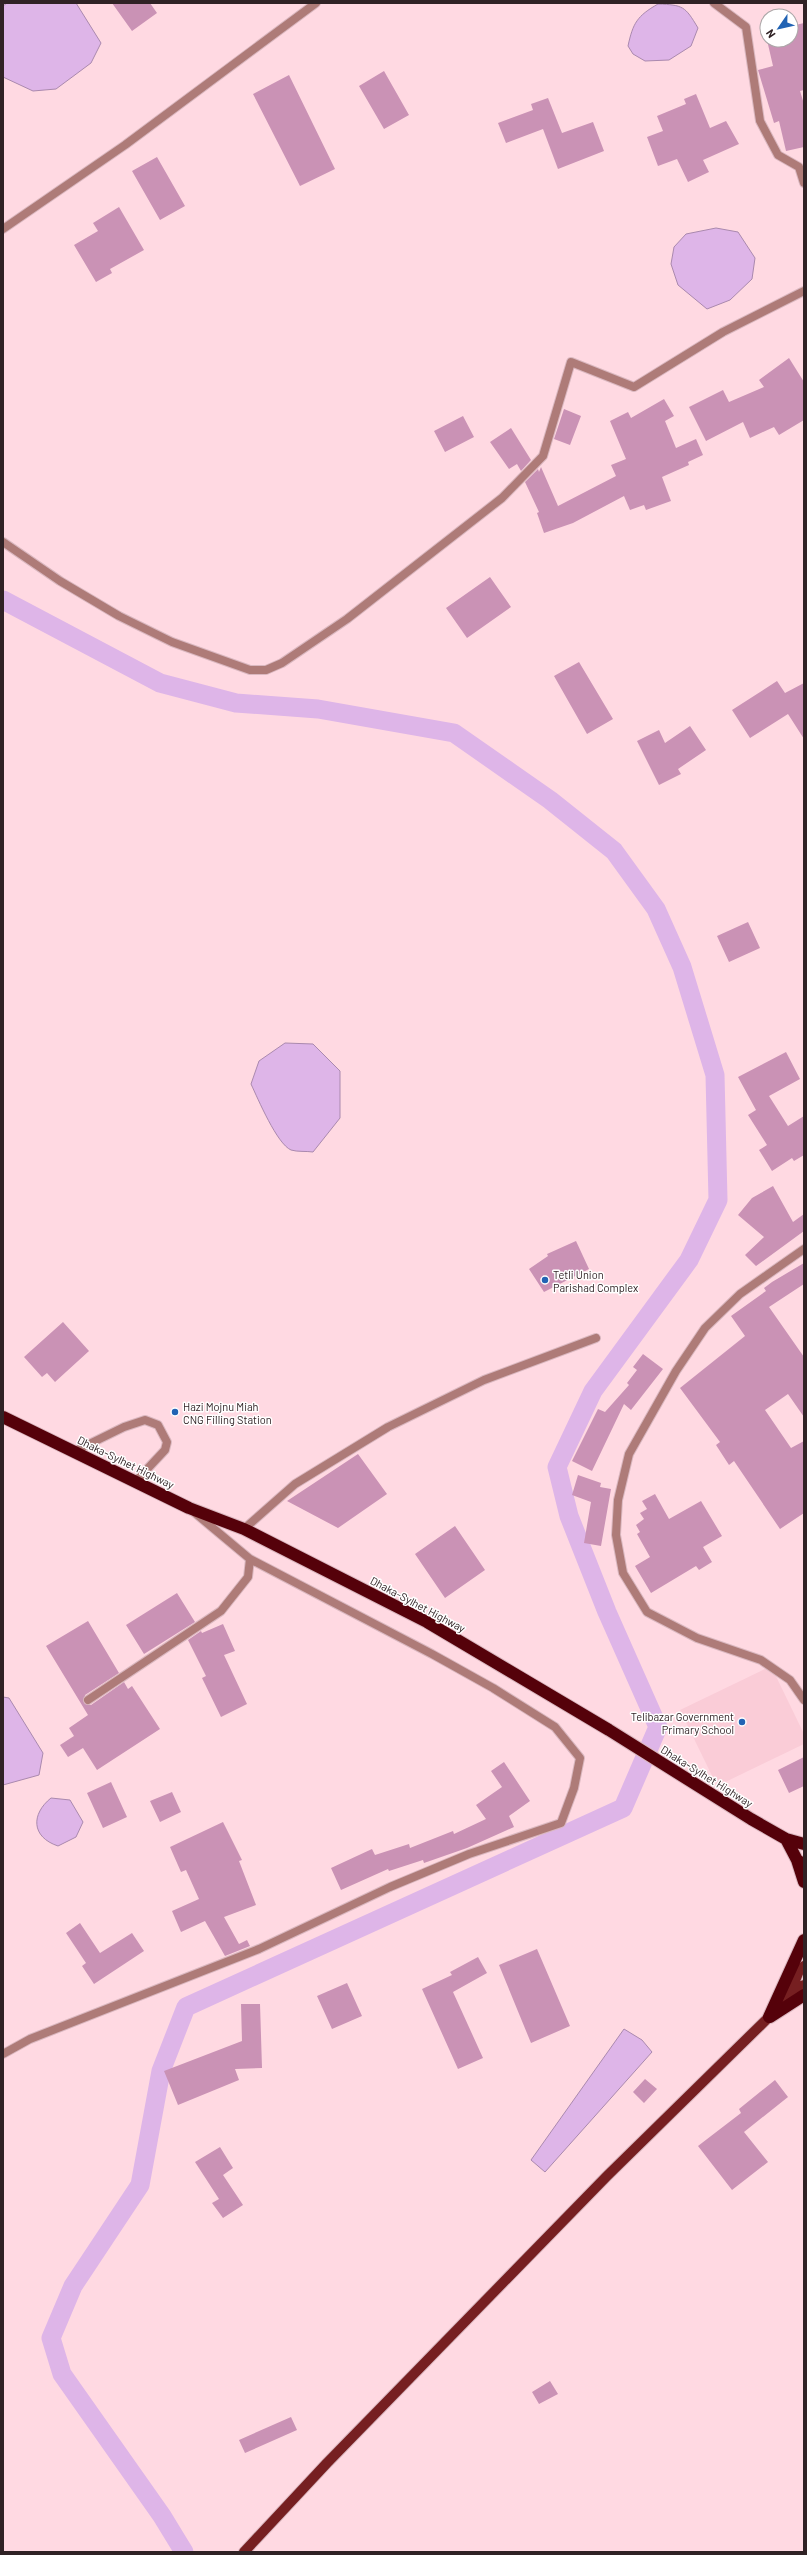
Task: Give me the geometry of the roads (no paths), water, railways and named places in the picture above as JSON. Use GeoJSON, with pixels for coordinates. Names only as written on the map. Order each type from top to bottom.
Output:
{"type":"FeatureCollection","features":[{"type":"Feature","properties":{"kind":"highway","name":"Dhaka-Sylhet Highway"},"geometry":{"type":"LineString","coordinates":[[3,1417],[189,1508],[244,1529],[427,1622],[592,1720],[751,1819],[786,1839],[804,1844]]}},
{"type":"Feature","properties":{"kind":"highway"},"geometry":{"type":"LineString","coordinates":[[786,1839],[800,1862],[804,1882]]}},
{"type":"Feature","properties":{"kind":"highway"},"geometry":{"type":"LineString","coordinates":[[769,2017],[804,1940]]}},
{"type":"Feature","properties":{"kind":"highway"},"geometry":{"type":"LineString","coordinates":[[769,2017],[804,1994]]}},
{"type":"Feature","properties":{"kind":"main road"},"geometry":{"type":"LineString","coordinates":[[247,2549],[327,2463],[607,2176],[769,2017],[791,1991],[799,1971],[804,1966]]}},
{"type":"Feature","properties":{"kind":"main road"},"geometry":{"type":"LineString","coordinates":[[791,1991],[804,1985]]}},
{"type":"Feature","properties":{"kind":"street"},"geometry":{"type":"LineString","coordinates":[[3,229],[125,145],[316,3]]}},
{"type":"Feature","properties":{"kind":"street"},"geometry":{"type":"LineString","coordinates":[[714,3],[746,27],[760,121],[778,155],[799,167],[804,183]]}},
{"type":"Feature","properties":{"kind":"street"},"geometry":{"type":"LineString","coordinates":[[3,542],[60,581],[119,616],[166,638],[250,670],[266,670],[282,664],[347,619],[502,498],[544,456],[571,362],[634,387],[723,332],[804,291]]}},
{"type":"Feature","properties":{"kind":"street"},"geometry":{"type":"LineString","coordinates":[[804,1249],[740,1294],[705,1328],[676,1372],[629,1454],[618,1500],[616,1535],[623,1573],[647,1612],[697,1638],[761,1660],[790,1680],[804,1700]]}},
{"type":"Feature","properties":{"kind":"street"},"geometry":{"type":"LineString","coordinates":[[244,1529],[296,1484],[388,1427],[484,1380],[596,1338]]}},
{"type":"Feature","properties":{"kind":"street"},"geometry":{"type":"LineString","coordinates":[[75,1451],[124,1427],[145,1420],[158,1425],[167,1442],[165,1450],[136,1481]]}},
{"type":"Feature","properties":{"kind":"street"},"geometry":{"type":"LineString","coordinates":[[3,2054],[30,2039],[259,1949],[390,1887],[462,1857],[561,1823],[574,1788],[580,1758],[555,1727],[493,1688],[432,1654],[250,1559],[189,1508]]}},
{"type":"Feature","properties":{"kind":"street"},"geometry":{"type":"LineString","coordinates":[[88,1700],[221,1611],[248,1577],[250,1559]]}},
{"type":"Feature","properties":{"kind":"waterway"},"geometry":{"type":"LineString","coordinates":[[3,600],[160,683],[236,703],[318,709],[454,733],[550,800],[614,851],[656,909],[682,967],[715,1075],[718,1200],[689,1260],[593,1391],[557,1467],[569,1516],[607,1612],[658,1727],[623,1808],[186,2007],[161,2071],[140,2185],[73,2286],[51,2338],[62,2374],[162,2516],[184,2552]]}},
{"type":"Feature","properties":{"kind":"place","name":"Tetli Union Parishad Complex"},"geometry":{"type":"Point","coordinates":[545,1280]}},
{"type":"Feature","properties":{"kind":"place","name":"Hazi Mojnu Miah CNG Filling Station"},"geometry":{"type":"Point","coordinates":[175,1412]}},
{"type":"Feature","properties":{"kind":"place","name":"Telibazar Government Primary School"},"geometry":{"type":"Point","coordinates":[742,1722]}}]}
